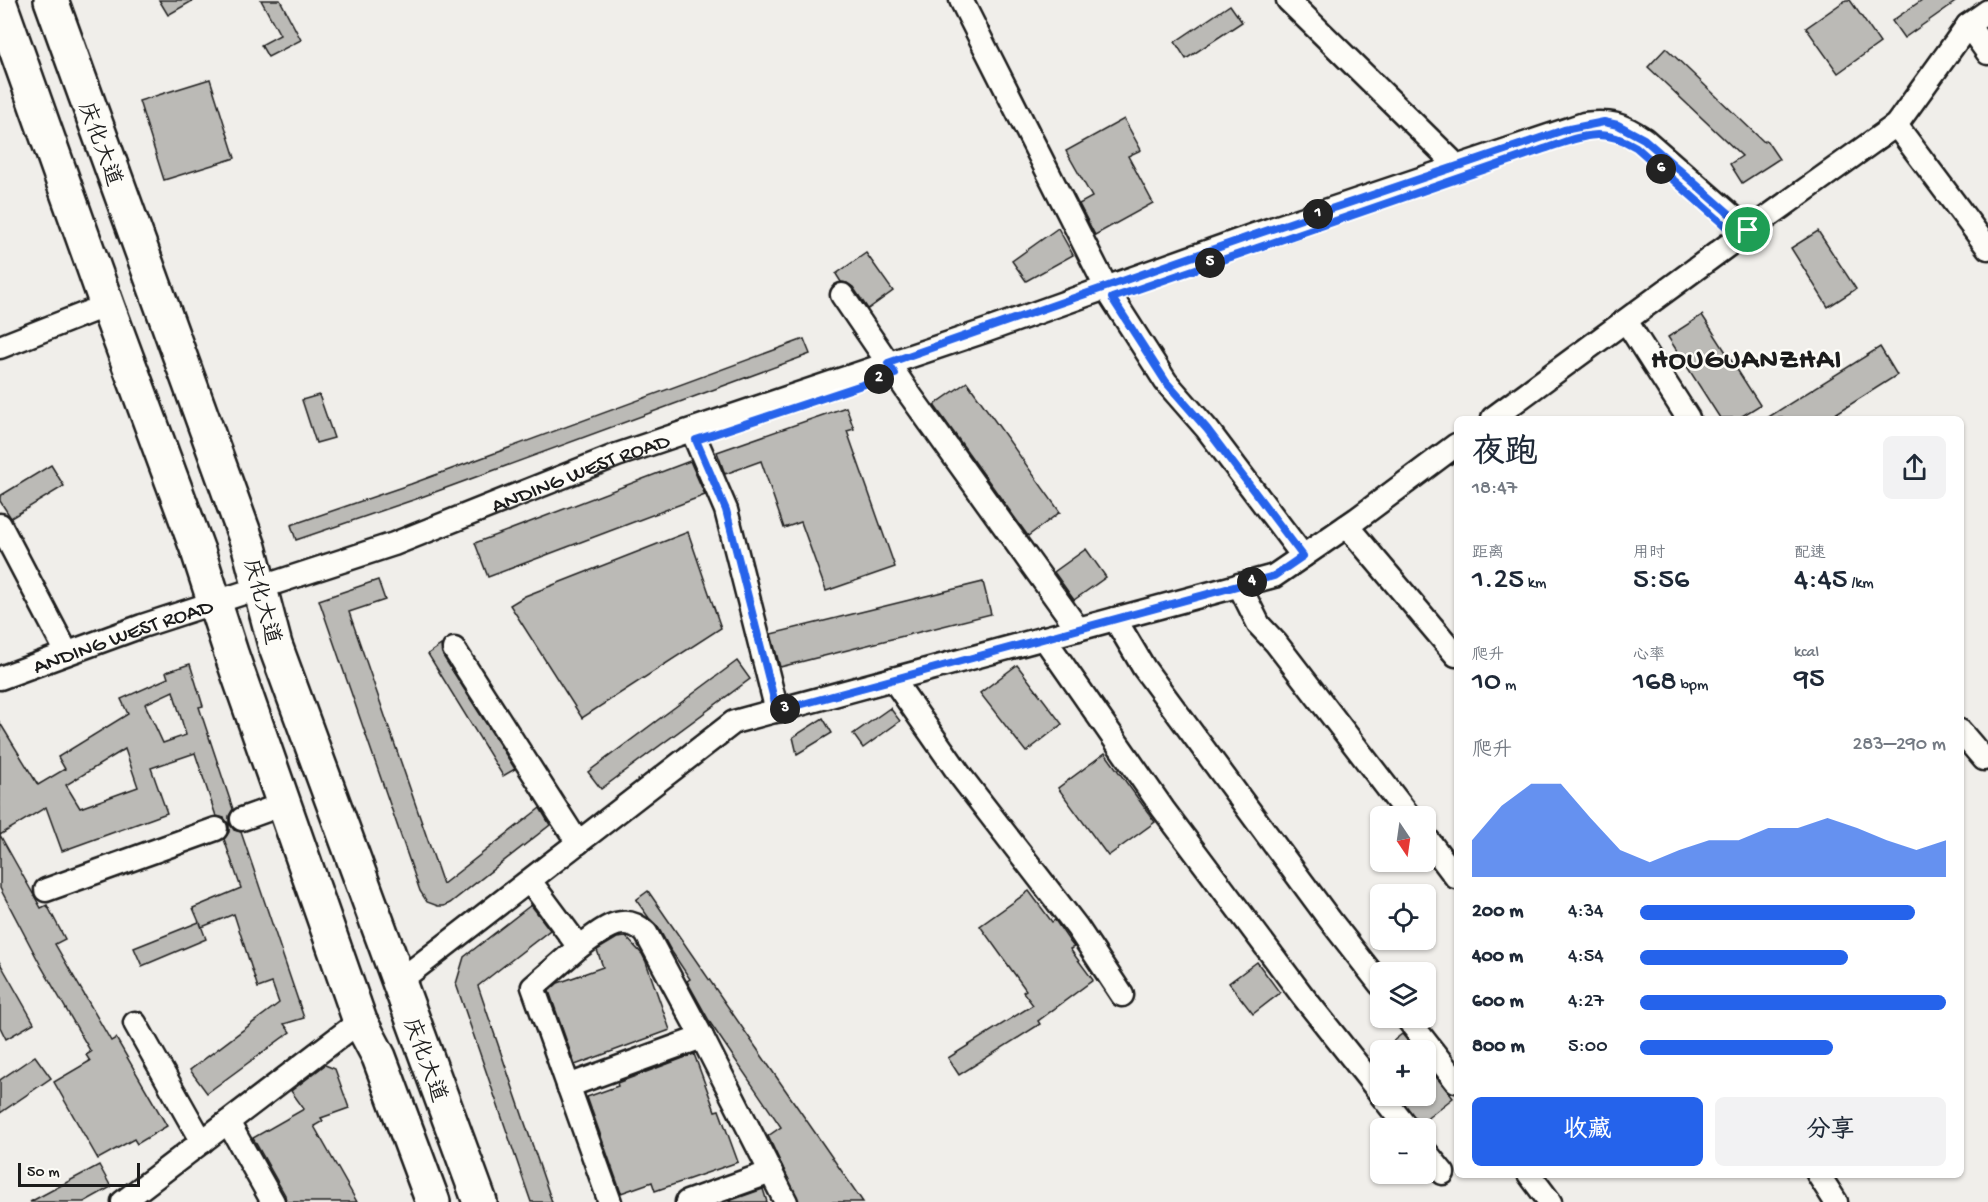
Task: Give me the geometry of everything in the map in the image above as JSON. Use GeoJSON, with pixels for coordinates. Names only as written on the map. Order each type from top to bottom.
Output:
{"type":"FeatureCollection","features":[{"type":"Feature","properties":{"kind":"highway","name":"庆化大道"},"geometry":{"type":"LineString","coordinates":[[53,1],[249,547],[275,645],[480,1202]]}},
{"type":"Feature","properties":{"kind":"highway","name":"庆化大道"},"geometry":{"type":"LineString","coordinates":[[3,21],[194,539],[360,1021],[379,1057],[432,1202]]}},
{"type":"Feature","properties":{"kind":"street"},"geometry":{"type":"LineString","coordinates":[[962,0],[1109,293],[1166,382],[1207,429],[1303,556]]}},
{"type":"Feature","properties":{"kind":"street"},"geometry":{"type":"LineString","coordinates":[[1288,0],[1457,166]]}},
{"type":"Feature","properties":{"kind":"street"},"geometry":{"type":"LineString","coordinates":[[1496,416],[1743,234],[1896,125],[1968,25],[1988,11]]}},
{"type":"Feature","properties":{"kind":"street"},"geometry":{"type":"LineString","coordinates":[[1968,25],[1988,53]]}},
{"type":"Feature","properties":{"kind":"street","name":"ANDING WEST ROAD"},"geometry":{"type":"LineString","coordinates":[[1109,293],[1457,166],[1574,127],[1604,122],[1633,132],[1644,139],[1743,234]]}},
{"type":"Feature","properties":{"kind":"street"},"geometry":{"type":"LineString","coordinates":[[1896,125],[1988,248]]}},
{"type":"Feature","properties":{"kind":"street","name":"ANDING WEST ROAD"},"geometry":{"type":"LineString","coordinates":[[0,678],[67,653],[398,555],[622,466],[892,368],[1109,293],[1593,135],[1607,134],[1623,139],[1636,147],[1743,234]]}},
{"type":"Feature","properties":{"kind":"street"},"geometry":{"type":"LineString","coordinates":[[842,295],[1078,629]]}},
{"type":"Feature","properties":{"kind":"street"},"geometry":{"type":"LineString","coordinates":[[0,347],[107,305]]}},
{"type":"Feature","properties":{"kind":"street"},"geometry":{"type":"LineString","coordinates":[[1626,321],[1687,416]]}},
{"type":"Feature","properties":{"kind":"street","name":"ANDING WEST ROAD"},"geometry":{"type":"LineString","coordinates":[[261,594],[617,455],[892,368]]}},
{"type":"Feature","properties":{"kind":"street"},"geometry":{"type":"LineString","coordinates":[[696,440],[726,510],[777,711]]}},
{"type":"Feature","properties":{"kind":"street"},"geometry":{"type":"LineString","coordinates":[[398,982],[734,722],[1274,576],[1454,447]]}},
{"type":"Feature","properties":{"kind":"street"},"geometry":{"type":"LineString","coordinates":[[0,525],[67,653]]}},
{"type":"Feature","properties":{"kind":"street"},"geometry":{"type":"LineString","coordinates":[[1347,526],[1454,653]]}},
{"type":"Feature","properties":{"kind":"street"},"geometry":{"type":"LineString","coordinates":[[1239,585],[1259,625],[1276,643],[1401,806]]}},
{"type":"Feature","properties":{"kind":"street","name":"ANDING WEST ROAD"},"geometry":{"type":"LineString","coordinates":[[0,691],[217,608]]}},
{"type":"Feature","properties":{"kind":"street"},"geometry":{"type":"LineString","coordinates":[[1115,619],[1144,668],[1370,971]]}},
{"type":"Feature","properties":{"kind":"street"},"geometry":{"type":"LineString","coordinates":[[1044,639],[1163,808],[1302,995],[1370,1080]]}},
{"type":"Feature","properties":{"kind":"street"},"geometry":{"type":"LineString","coordinates":[[454,648],[578,843]]}},
{"type":"Feature","properties":{"kind":"street"},"geometry":{"type":"LineString","coordinates":[[893,679],[962,778],[1077,927],[1122,995]]}},
{"type":"Feature","properties":{"kind":"street"},"geometry":{"type":"LineString","coordinates":[[1964,736],[1984,759]]}},
{"type":"Feature","properties":{"kind":"street"},"geometry":{"type":"LineString","coordinates":[[242,819],[284,804]]}},
{"type":"Feature","properties":{"kind":"street"},"geometry":{"type":"LineString","coordinates":[[46,890],[216,829]]}},
{"type":"Feature","properties":{"kind":"street"},"geometry":{"type":"LineString","coordinates":[[1436,851],[1454,874]]}},
{"type":"Feature","properties":{"kind":"street"},"geometry":{"type":"LineString","coordinates":[[530,881],[579,947]]}},
{"type":"Feature","properties":{"kind":"street"},"geometry":{"type":"LineString","coordinates":[[610,1202],[533,987],[579,947],[615,923],[623,922],[640,927],[646,933],[786,1202]]}},
{"type":"Feature","properties":{"kind":"street"},"geometry":{"type":"LineString","coordinates":[[138,1198],[202,1142],[360,1021]]}},
{"type":"Feature","properties":{"kind":"street"},"geometry":{"type":"LineString","coordinates":[[135,1023],[202,1142]]}},
{"type":"Feature","properties":{"kind":"street"},"geometry":{"type":"LineString","coordinates":[[1415,1028],[1454,1078]]}},
{"type":"Feature","properties":{"kind":"street"},"geometry":{"type":"LineString","coordinates":[[568,1086],[702,1037]]}},
{"type":"Feature","properties":{"kind":"street"},"geometry":{"type":"LineString","coordinates":[[1390,1106],[1399,1118]]}},
{"type":"Feature","properties":{"kind":"street"},"geometry":{"type":"LineString","coordinates":[[228,1122],[273,1202]]}},
{"type":"Feature","properties":{"kind":"street"},"geometry":{"type":"LineString","coordinates":[[1436,1164],[1443,1173]]}},
{"type":"Feature","properties":{"kind":"street"},"geometry":{"type":"LineString","coordinates":[[687,1202],[771,1172]]}},
{"type":"Feature","properties":{"kind":"street"},"geometry":{"type":"LineString","coordinates":[[1532,1178],[1550,1202]]}},
{"type":"Feature","properties":{"kind":"street"},"geometry":{"type":"LineString","coordinates":[[1821,1178],[1836,1202]]}},
{"type":"Feature","properties":{"kind":"building"},"geometry":{"type":"Polygon","coordinates":[[[159,0],[194,0],[168,15],[159,0]]]}},
{"type":"Feature","properties":{"kind":"building"},"geometry":{"type":"Polygon","coordinates":[[[261,0],[280,0],[301,40],[268,57],[261,45],[280,35],[261,0]]]}},
{"type":"Feature","properties":{"kind":"building"},"geometry":{"type":"Polygon","coordinates":[[[1846,0],[1850,0],[1880,43],[1838,73],[1806,28],[1846,0]]]}},
{"type":"Feature","properties":{"kind":"building"},"geometry":{"type":"Polygon","coordinates":[[[1922,0],[1958,0],[1904,38],[1892,21],[1922,0]]]}},
{"type":"Feature","properties":{"kind":"building"},"geometry":{"type":"Polygon","coordinates":[[[1230,5],[1242,22],[1186,59],[1175,42],[1230,5]]]}},
{"type":"Feature","properties":{"kind":"building"},"geometry":{"type":"Polygon","coordinates":[[[1666,48],[1764,142],[1766,140],[1779,159],[1742,183],[1730,164],[1742,156],[1648,67],[1666,48]]]}},
{"type":"Feature","properties":{"kind":"building"},"geometry":{"type":"Polygon","coordinates":[[[210,79],[235,158],[164,180],[139,101],[210,79]]]}},
{"type":"Feature","properties":{"kind":"building"},"geometry":{"type":"Polygon","coordinates":[[[1124,119],[1141,150],[1128,156],[1153,203],[1095,235],[1079,204],[1092,197],[1066,151],[1124,119]]]}},
{"type":"Feature","properties":{"kind":"building"},"geometry":{"type":"Polygon","coordinates":[[[1058,228],[1073,255],[1026,281],[1012,261],[1058,228]]]}},
{"type":"Feature","properties":{"kind":"building"},"geometry":{"type":"Polygon","coordinates":[[[1818,231],[1856,289],[1828,307],[1791,248],[1818,231]]]}},
{"type":"Feature","properties":{"kind":"building"},"geometry":{"type":"Polygon","coordinates":[[[866,253],[893,291],[868,309],[853,287],[841,282],[836,274],[866,253]]]}},
{"type":"Feature","properties":{"kind":"building"},"geometry":{"type":"Polygon","coordinates":[[[1702,315],[1760,405],[1742,416],[1719,416],[1668,337],[1702,315]]]}},
{"type":"Feature","properties":{"kind":"building"},"geometry":{"type":"Polygon","coordinates":[[[804,339],[810,354],[416,499],[296,540],[291,525],[411,484],[804,339]]]}},
{"type":"Feature","properties":{"kind":"building"},"geometry":{"type":"Polygon","coordinates":[[[1880,347],[1897,375],[1832,416],[1770,416],[1880,347]]]}},
{"type":"Feature","properties":{"kind":"building"},"geometry":{"type":"Polygon","coordinates":[[[967,382],[1060,512],[1028,536],[934,405],[967,382]]]}},
{"type":"Feature","properties":{"kind":"building"},"geometry":{"type":"Polygon","coordinates":[[[319,395],[334,438],[316,443],[302,400],[319,395]]]}},
{"type":"Feature","properties":{"kind":"building"},"geometry":{"type":"Polygon","coordinates":[[[846,407],[854,429],[847,431],[895,567],[826,591],[801,522],[784,528],[761,461],[725,474],[717,452],[846,407]]]}},
{"type":"Feature","properties":{"kind":"building"},"geometry":{"type":"Polygon","coordinates":[[[690,461],[705,495],[488,577],[475,543],[690,461]]]}},
{"type":"Feature","properties":{"kind":"building"},"geometry":{"type":"Polygon","coordinates":[[[51,465],[64,486],[11,518],[0,501],[0,496],[51,465]]]}},
{"type":"Feature","properties":{"kind":"building"},"geometry":{"type":"Polygon","coordinates":[[[688,532],[721,628],[582,718],[510,605],[525,596],[688,532]]]}},
{"type":"Feature","properties":{"kind":"building"},"geometry":{"type":"Polygon","coordinates":[[[1086,549],[1106,577],[1074,600],[1054,572],[1086,549]]]}},
{"type":"Feature","properties":{"kind":"building"},"geometry":{"type":"Polygon","coordinates":[[[378,580],[385,600],[349,612],[443,884],[540,808],[550,825],[444,906],[427,902],[420,891],[319,600],[378,580]]]}},
{"type":"Feature","properties":{"kind":"building"},"geometry":{"type":"Polygon","coordinates":[[[983,582],[991,614],[780,667],[771,634],[983,582]]]}},
{"type":"Feature","properties":{"kind":"building"},"geometry":{"type":"Polygon","coordinates":[[[441,645],[443,656],[515,769],[503,776],[428,654],[441,645]]]}},
{"type":"Feature","properties":{"kind":"building"},"geometry":{"type":"Polygon","coordinates":[[[737,661],[750,679],[601,789],[588,772],[737,661]]]}},
{"type":"Feature","properties":{"kind":"building"},"geometry":{"type":"Polygon","coordinates":[[[190,664],[203,706],[199,707],[233,809],[229,816],[229,823],[234,830],[241,832],[304,1018],[284,1024],[290,1032],[207,1093],[190,1070],[279,1003],[272,983],[258,988],[234,914],[202,927],[200,923],[206,939],[142,966],[134,948],[199,922],[193,908],[241,888],[224,839],[229,832],[229,825],[224,818],[216,816],[195,753],[151,768],[167,813],[62,851],[46,807],[0,835],[0,723],[38,785],[65,769],[58,757],[128,714],[121,699],[168,678],[166,672],[190,664]],[[173,691],[145,704],[163,743],[186,735],[173,691]],[[125,749],[66,785],[80,808],[138,787],[125,749]]]}},
{"type":"Feature","properties":{"kind":"building"},"geometry":{"type":"Polygon","coordinates":[[[1017,665],[1062,724],[1026,752],[980,693],[1017,665]]]}},
{"type":"Feature","properties":{"kind":"building"},"geometry":{"type":"Polygon","coordinates":[[[890,708],[900,721],[863,748],[853,734],[890,708]]]}},
{"type":"Feature","properties":{"kind":"building"},"geometry":{"type":"Polygon","coordinates":[[[823,718],[832,733],[797,754],[793,737],[823,718]]]}},
{"type":"Feature","properties":{"kind":"building"},"geometry":{"type":"Polygon","coordinates":[[[1105,753],[1155,822],[1108,856],[1058,788],[1105,753]]]}},
{"type":"Feature","properties":{"kind":"building"},"geometry":{"type":"Polygon","coordinates":[[[0,835],[41,908],[47,905],[65,939],[55,944],[111,1041],[116,1038],[167,1126],[137,1144],[134,1139],[98,1159],[54,1082],[90,1061],[86,1055],[91,1052],[41,966],[0,888],[0,835]]]}},
{"type":"Feature","properties":{"kind":"building"},"geometry":{"type":"Polygon","coordinates":[[[648,891],[863,1202],[799,1202],[768,1136],[781,1127],[711,1024],[687,981],[690,979],[658,927],[636,900],[648,891]]]}},
{"type":"Feature","properties":{"kind":"building"},"geometry":{"type":"Polygon","coordinates":[[[1029,891],[1052,922],[1055,920],[1074,947],[1070,949],[1093,980],[1038,1021],[1040,1024],[959,1075],[948,1058],[1033,1005],[1023,992],[1026,990],[980,926],[1029,891]]]}},
{"type":"Feature","properties":{"kind":"building"},"geometry":{"type":"Polygon","coordinates":[[[531,905],[550,930],[478,986],[552,1202],[531,1202],[456,984],[464,957],[531,905]]]}},
{"type":"Feature","properties":{"kind":"building"},"geometry":{"type":"Polygon","coordinates":[[[626,937],[642,954],[646,962],[670,1030],[575,1065],[549,991],[558,983],[603,967],[597,950],[617,938],[626,937]]]}},
{"type":"Feature","properties":{"kind":"building"},"geometry":{"type":"Polygon","coordinates":[[[1257,962],[1280,993],[1253,1014],[1229,983],[1257,962]]]}},
{"type":"Feature","properties":{"kind":"building"},"geometry":{"type":"Polygon","coordinates":[[[0,963],[34,1023],[6,1039],[0,1027],[0,963]]]}},
{"type":"Feature","properties":{"kind":"building"},"geometry":{"type":"Polygon","coordinates":[[[1402,1034],[1407,1040],[1394,1040],[1402,1034]]]}},
{"type":"Feature","properties":{"kind":"building"},"geometry":{"type":"Polygon","coordinates":[[[694,1054],[715,1111],[719,1110],[738,1162],[655,1191],[652,1182],[621,1193],[587,1097],[618,1086],[617,1083],[694,1054]]]}},
{"type":"Feature","properties":{"kind":"building"},"geometry":{"type":"Polygon","coordinates":[[[35,1056],[51,1078],[0,1113],[0,1080],[35,1056]]]}},
{"type":"Feature","properties":{"kind":"building"},"geometry":{"type":"Polygon","coordinates":[[[325,1065],[335,1069],[349,1108],[321,1118],[323,1121],[314,1126],[357,1202],[286,1202],[285,1195],[253,1138],[304,1109],[291,1091],[325,1065]]]}},
{"type":"Feature","properties":{"kind":"building"},"geometry":{"type":"Polygon","coordinates":[[[1436,1077],[1453,1098],[1428,1118],[1415,1118],[1406,1106],[1436,1106],[1436,1077]]]}},
{"type":"Feature","properties":{"kind":"building"},"geometry":{"type":"Polygon","coordinates":[[[99,1165],[111,1187],[84,1202],[30,1202],[99,1165]]]}},
{"type":"Feature","properties":{"kind":"building"},"geometry":{"type":"Polygon","coordinates":[[[763,1189],[767,1202],[729,1202],[729,1201],[763,1189]]]}},
{"type":"Feature","properties":{"kind":"district","name":"HOUGUANZHAI"},"geometry":{"type":"Point","coordinates":[1747,357]}},
{"type":"Feature","properties":{"kind":"route"},"geometry":{"type":"LineString","coordinates":[[1604,122],[1618,125],[1644,139],[1748,230],[1738,237],[1636,147],[1623,139],[1607,134],[1593,135],[1541,150],[1112,298],[1166,382],[1207,429],[1303,556],[1274,576],[777,711],[726,510],[696,440],[895,374],[888,363],[988,330],[1254,235],[1584,124],[1604,122]]}}]}
